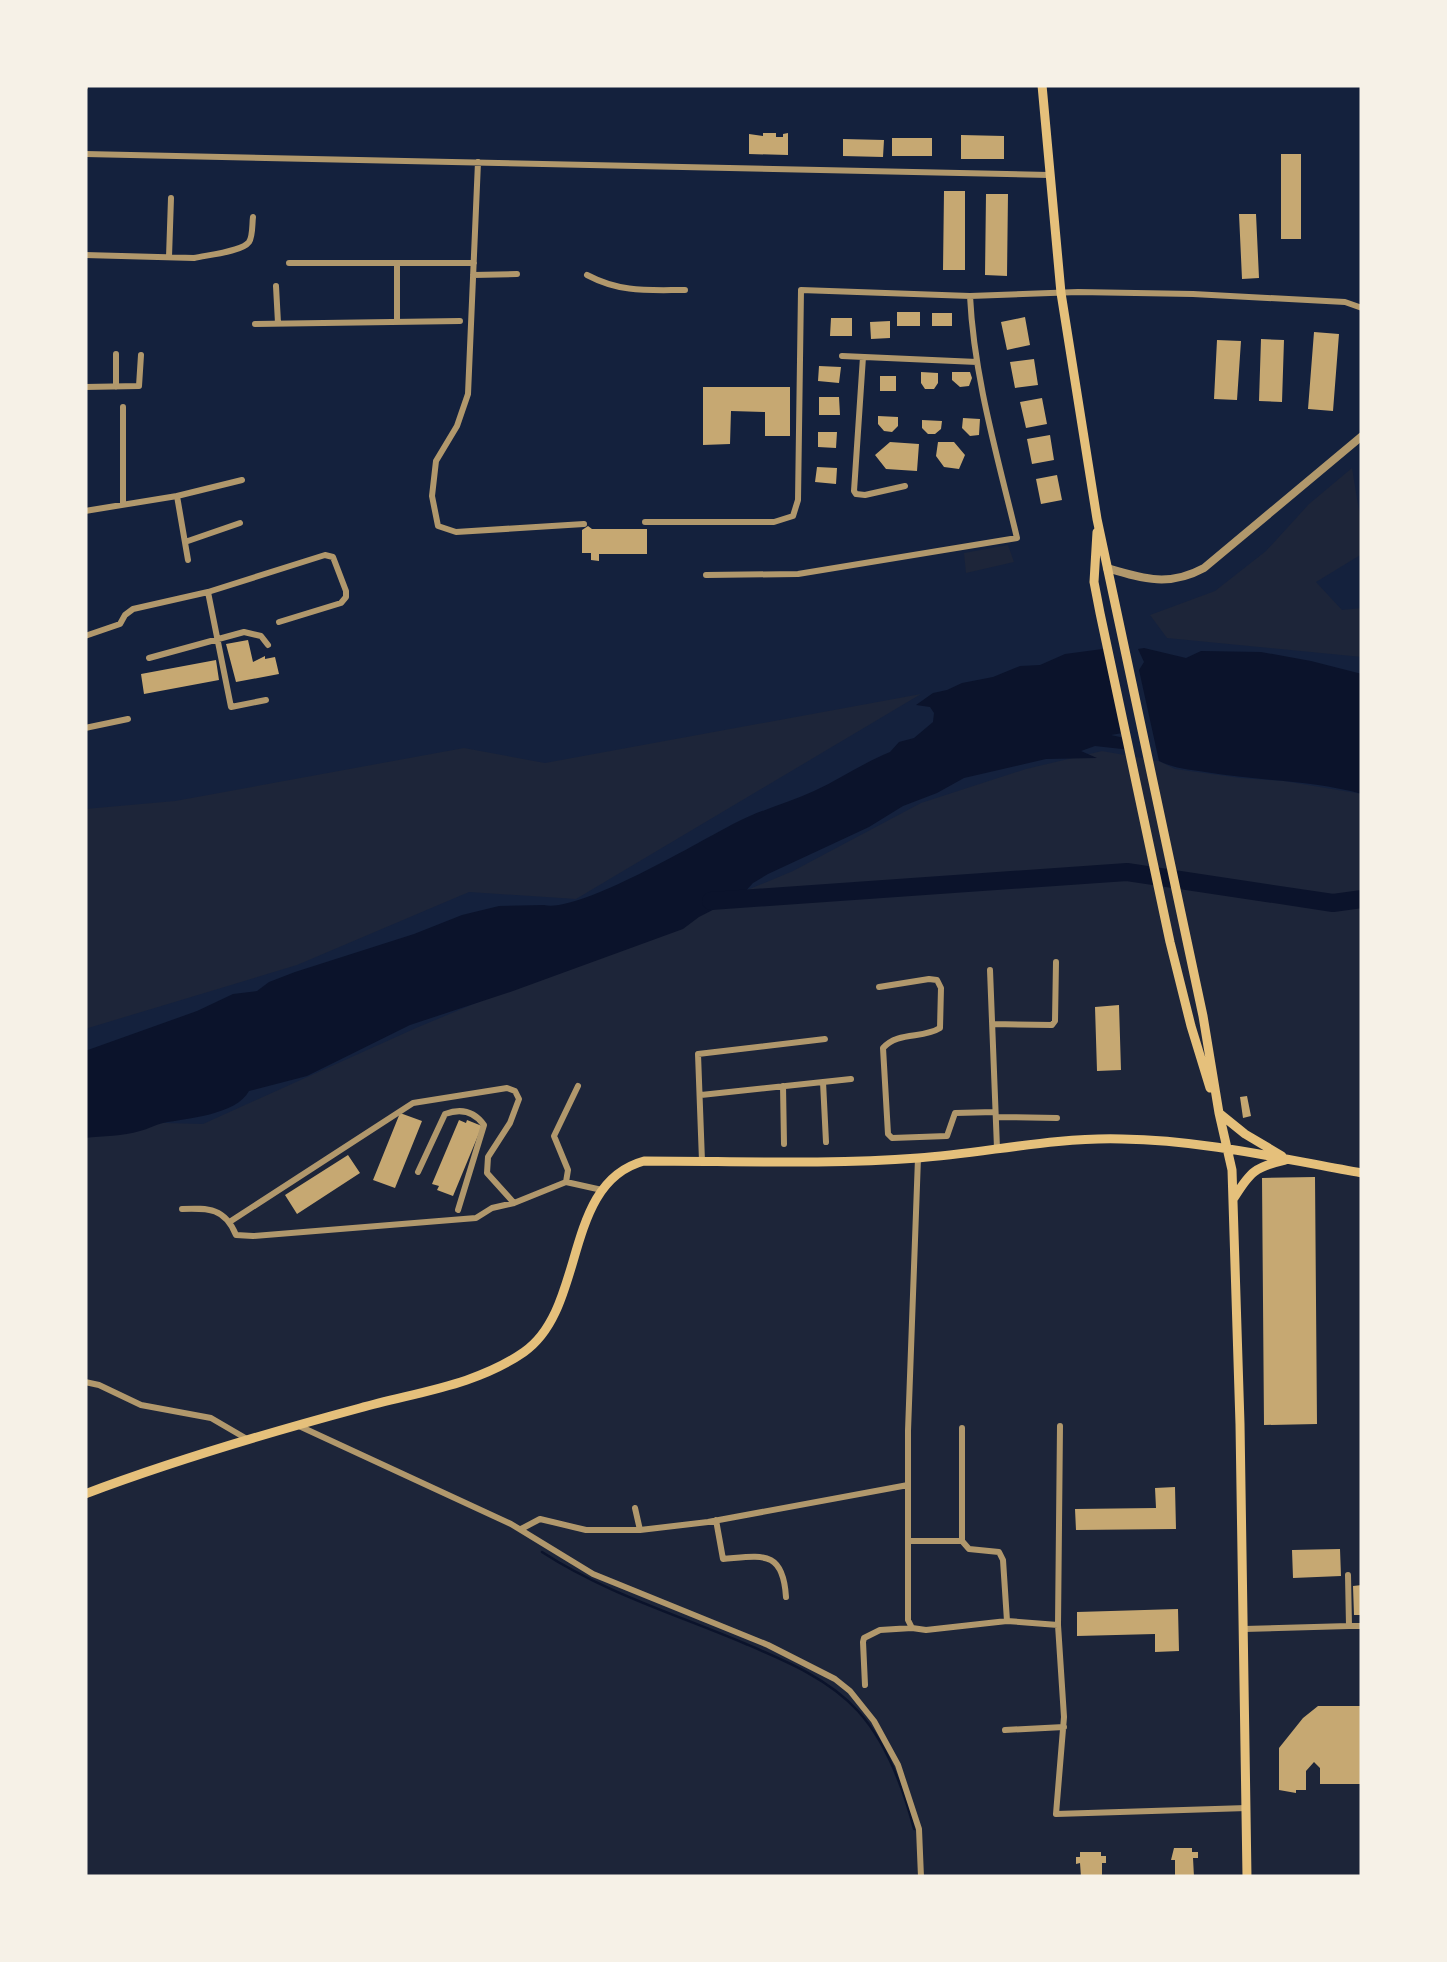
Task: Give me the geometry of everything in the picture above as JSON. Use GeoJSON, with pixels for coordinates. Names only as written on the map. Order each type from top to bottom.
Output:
{"type":"FeatureCollection","features":[{"type":"Feature","properties":{"kind":"main road"},"geometry":{"type":"LineString","coordinates":[[1042,85],[1061,293],[1097,519],[1232,1170],[1247,1877]]}},
{"type":"Feature","properties":{"kind":"main road"},"geometry":{"type":"LineString","coordinates":[[1097,519],[1094,582],[1191,1026],[1219,1112],[1245,1134],[1288,1160]]}},
{"type":"Feature","properties":{"kind":"main road"},"geometry":{"type":"LineString","coordinates":[[85,1494],[246,1439],[458,1384],[506,1362],[535,1344],[556,1309],[586,1222],[602,1190],[621,1169],[632,1164],[918,1158],[1076,1138],[1226,1149],[1362,1173]]}},
{"type":"Feature","properties":{"kind":"main road"},"geometry":{"type":"LineString","coordinates":[[1234,1198],[1256,1168],[1288,1160]]}},
{"type":"Feature","properties":{"kind":"street"},"geometry":{"type":"LineString","coordinates":[[85,154],[1050,175]]}},
{"type":"Feature","properties":{"kind":"street"},"geometry":{"type":"LineString","coordinates":[[478,162],[468,394],[457,426],[436,461],[432,484],[436,520],[438,526],[456,532],[584,524]]}},
{"type":"Feature","properties":{"kind":"street"},"geometry":{"type":"LineString","coordinates":[[169,257],[171,198]]}},
{"type":"Feature","properties":{"kind":"street"},"geometry":{"type":"LineString","coordinates":[[85,256],[194,258],[224,253],[246,245],[252,237],[252,217]]}},
{"type":"Feature","properties":{"kind":"street"},"geometry":{"type":"LineString","coordinates":[[397,262],[397,322]]}},
{"type":"Feature","properties":{"kind":"street"},"geometry":{"type":"LineString","coordinates":[[288,263],[474,263]]}},
{"type":"Feature","properties":{"kind":"street"},"geometry":{"type":"LineString","coordinates":[[474,274],[517,274]]}},
{"type":"Feature","properties":{"kind":"street"},"geometry":{"type":"LineString","coordinates":[[588,275],[625,290],[685,290]]}},
{"type":"Feature","properties":{"kind":"street"},"geometry":{"type":"LineString","coordinates":[[276,286],[278,323]]}},
{"type":"Feature","properties":{"kind":"street"},"geometry":{"type":"LineString","coordinates":[[646,522],[774,522],[793,516],[798,500],[801,290],[970,296],[1228,296],[1345,302],[1362,308]]}},
{"type":"Feature","properties":{"kind":"street"},"geometry":{"type":"LineString","coordinates":[[706,575],[798,574],[1017,538],[986,412],[970,296]]}},
{"type":"Feature","properties":{"kind":"street"},"geometry":{"type":"LineString","coordinates":[[254,324],[460,321]]}},
{"type":"Feature","properties":{"kind":"street"},"geometry":{"type":"LineString","coordinates":[[116,354],[116,387]]}},
{"type":"Feature","properties":{"kind":"street"},"geometry":{"type":"LineString","coordinates":[[85,387],[139,386],[141,355]]}},
{"type":"Feature","properties":{"kind":"street"},"geometry":{"type":"LineString","coordinates":[[842,356],[977,362]]}},
{"type":"Feature","properties":{"kind":"street"},"geometry":{"type":"LineString","coordinates":[[863,357],[854,491],[865,495],[905,486]]}},
{"type":"Feature","properties":{"kind":"street"},"geometry":{"type":"LineString","coordinates":[[123,406],[123,503]]}},
{"type":"Feature","properties":{"kind":"street"},"geometry":{"type":"LineString","coordinates":[[1106,568],[1167,581],[1186,578],[1250,531],[1362,436]]}},
{"type":"Feature","properties":{"kind":"street"},"geometry":{"type":"LineString","coordinates":[[85,510],[177,496],[242,480]]}},
{"type":"Feature","properties":{"kind":"street"},"geometry":{"type":"LineString","coordinates":[[177,496],[188,560]]}},
{"type":"Feature","properties":{"kind":"street"},"geometry":{"type":"LineString","coordinates":[[185,542],[240,523]]}},
{"type":"Feature","properties":{"kind":"street"},"geometry":{"type":"LineString","coordinates":[[85,636],[120,624],[133,610],[208,592],[324,555],[333,557],[346,597],[341,603],[279,622]]}},
{"type":"Feature","properties":{"kind":"street"},"geometry":{"type":"LineString","coordinates":[[208,592],[230,707],[266,700]]}},
{"type":"Feature","properties":{"kind":"street"},"geometry":{"type":"LineString","coordinates":[[149,658],[244,632],[261,636],[268,646]]}},
{"type":"Feature","properties":{"kind":"street"},"geometry":{"type":"LineString","coordinates":[[85,728],[128,720]]}},
{"type":"Feature","properties":{"kind":"street"},"geometry":{"type":"LineString","coordinates":[[993,1024],[1052,1025],[1056,962]]}},
{"type":"Feature","properties":{"kind":"street"},"geometry":{"type":"LineString","coordinates":[[990,970],[998,1150]]}},
{"type":"Feature","properties":{"kind":"street"},"geometry":{"type":"LineString","coordinates":[[879,987],[929,979],[937,980],[941,988],[940,1028],[896,1038],[884,1048],[888,1134],[892,1138],[947,1136],[955,1114],[1057,1118]]}},
{"type":"Feature","properties":{"kind":"street"},"geometry":{"type":"LineString","coordinates":[[702,1161],[698,1054],[825,1039]]}},
{"type":"Feature","properties":{"kind":"street"},"geometry":{"type":"LineString","coordinates":[[701,1095],[851,1078]]}},
{"type":"Feature","properties":{"kind":"street"},"geometry":{"type":"LineString","coordinates":[[823,1082],[826,1142]]}},
{"type":"Feature","properties":{"kind":"street"},"geometry":{"type":"LineString","coordinates":[[566,1182],[568,1170],[554,1136],[578,1086]]}},
{"type":"Feature","properties":{"kind":"street"},"geometry":{"type":"LineString","coordinates":[[782,1086],[784,1144]]}},
{"type":"Feature","properties":{"kind":"street"},"geometry":{"type":"LineString","coordinates":[[231,1221],[413,1103],[507,1088],[515,1090],[518,1099],[510,1123],[488,1157],[488,1173],[514,1203]]}},
{"type":"Feature","properties":{"kind":"street"},"geometry":{"type":"LineString","coordinates":[[418,1172],[445,1114],[464,1110],[478,1116],[484,1125],[458,1210]]}},
{"type":"Feature","properties":{"kind":"street"},"geometry":{"type":"LineString","coordinates":[[912,1628],[908,1620],[908,1486],[918,1158]]}},
{"type":"Feature","properties":{"kind":"street"},"geometry":{"type":"LineString","coordinates":[[182,1209],[212,1210],[231,1221],[238,1236],[476,1218],[492,1208],[566,1182],[602,1190]]}},
{"type":"Feature","properties":{"kind":"street"},"geometry":{"type":"LineString","coordinates":[[85,1382],[99,1384],[141,1406],[211,1418],[246,1439]]}},
{"type":"Feature","properties":{"kind":"street"},"geometry":{"type":"LineString","coordinates":[[298,1425],[520,1529],[592,1574],[768,1645],[843,1685],[874,1721],[898,1765],[919,1829],[921,1877]]}},
{"type":"Feature","properties":{"kind":"street"},"geometry":{"type":"LineString","coordinates":[[1060,1426],[1058,1624],[1064,1727],[1056,1814],[1247,1808]]}},
{"type":"Feature","properties":{"kind":"street"},"geometry":{"type":"LineString","coordinates":[[962,1428],[962,1540],[969,1549],[998,1552],[1001,1556],[1007,1621]]}},
{"type":"Feature","properties":{"kind":"street"},"geometry":{"type":"LineString","coordinates":[[520,1529],[544,1519],[586,1530],[640,1530],[908,1486]]}},
{"type":"Feature","properties":{"kind":"street"},"geometry":{"type":"LineString","coordinates":[[635,1508],[640,1530]]}},
{"type":"Feature","properties":{"kind":"street"},"geometry":{"type":"LineString","coordinates":[[716,1520],[723,1559],[762,1556],[772,1560],[785,1574],[786,1597]]}},
{"type":"Feature","properties":{"kind":"street"},"geometry":{"type":"LineString","coordinates":[[908,1542],[962,1540]]}},
{"type":"Feature","properties":{"kind":"street"},"geometry":{"type":"LineString","coordinates":[[1348,1575],[1349,1626]]}},
{"type":"Feature","properties":{"kind":"street"},"geometry":{"type":"LineString","coordinates":[[865,1685],[862,1642],[880,1630],[926,1630],[1007,1621],[1058,1624]]}},
{"type":"Feature","properties":{"kind":"street"},"geometry":{"type":"LineString","coordinates":[[1244,1628],[1362,1626]]}},
{"type":"Feature","properties":{"kind":"street"},"geometry":{"type":"LineString","coordinates":[[1005,1730],[1064,1727]]}},
{"type":"Feature","properties":{"kind":"shaded area"},"geometry":{"type":"Polygon","coordinates":[[[1352,468],[1362,554],[1316,582],[1342,610],[1362,608],[1362,657],[1167,638],[1150,615],[1215,591],[1266,551],[1309,504],[1352,468]]]}},
{"type":"Feature","properties":{"kind":"shaded area"},"geometry":{"type":"Polygon","coordinates":[[[1008,545],[1014,562],[966,573],[964,553],[1008,545]]]}},
{"type":"Feature","properties":{"kind":"shaded area"},"geometry":{"type":"Polygon","coordinates":[[[1110,648],[1128,732],[1111,735],[1129,739],[1131,750],[1095,746],[1081,751],[1097,758],[1046,759],[964,778],[768,874],[742,895],[683,929],[410,1025],[307,1076],[249,1091],[223,1110],[133,1133],[85,1138],[85,1051],[233,994],[257,991],[295,972],[462,915],[499,906],[561,905],[610,888],[745,818],[824,786],[890,752],[899,742],[914,738],[933,722],[930,707],[916,705],[933,693],[1020,666],[1040,665],[1065,654],[1110,648]]]}},
{"type":"Feature","properties":{"kind":"shaded area"},"geometry":{"type":"Polygon","coordinates":[[[1138,649],[1186,658],[1201,651],[1261,652],[1362,674],[1362,794],[1187,769],[1159,761],[1139,670],[1144,662],[1138,649]]]}},
{"type":"Feature","properties":{"kind":"shaded area"},"geometry":{"type":"Polygon","coordinates":[[[921,694],[576,899],[469,892],[297,965],[85,1029],[85,809],[175,801],[464,748],[545,763],[921,694]]]}},
{"type":"Feature","properties":{"kind":"shaded area"},"geometry":{"type":"Polygon","coordinates":[[[1102,751],[1159,761],[1175,769],[1362,794],[1362,1877],[85,1877],[85,1123],[203,1124],[416,1028],[793,871],[921,803],[1026,769],[1102,751]]]}},
{"type":"Feature","properties":{"kind":"building"},"geometry":{"type":"Polygon","coordinates":[[[788,133],[788,155],[749,154],[749,134],[783,137],[788,133]]]}},
{"type":"Feature","properties":{"kind":"building"},"geometry":{"type":"Polygon","coordinates":[[[961,135],[1004,136],[1004,159],[961,159],[961,135]]]}},
{"type":"Feature","properties":{"kind":"building"},"geometry":{"type":"Polygon","coordinates":[[[892,138],[932,138],[932,156],[892,156],[892,138]]]}},
{"type":"Feature","properties":{"kind":"building"},"geometry":{"type":"Polygon","coordinates":[[[843,139],[884,140],[883,157],[843,156],[843,139]]]}},
{"type":"Feature","properties":{"kind":"building"},"geometry":{"type":"Polygon","coordinates":[[[1281,154],[1301,154],[1301,239],[1281,239],[1281,154]]]}},
{"type":"Feature","properties":{"kind":"building"},"geometry":{"type":"Polygon","coordinates":[[[944,191],[965,191],[965,270],[943,270],[944,191]]]}},
{"type":"Feature","properties":{"kind":"building"},"geometry":{"type":"Polygon","coordinates":[[[986,194],[1008,194],[1007,276],[985,275],[986,194]]]}},
{"type":"Feature","properties":{"kind":"building"},"geometry":{"type":"Polygon","coordinates":[[[1239,214],[1256,214],[1259,278],[1242,279],[1239,214]]]}},
{"type":"Feature","properties":{"kind":"building"},"geometry":{"type":"Polygon","coordinates":[[[897,312],[920,312],[920,326],[897,326],[897,312]]]}},
{"type":"Feature","properties":{"kind":"building"},"geometry":{"type":"Polygon","coordinates":[[[932,313],[952,313],[952,326],[932,326],[932,313]]]}},
{"type":"Feature","properties":{"kind":"building"},"geometry":{"type":"Polygon","coordinates":[[[1025,317],[1030,345],[1007,350],[1001,322],[1025,317]]]}},
{"type":"Feature","properties":{"kind":"building"},"geometry":{"type":"Polygon","coordinates":[[[831,318],[852,318],[852,336],[830,336],[831,318]]]}},
{"type":"Feature","properties":{"kind":"building"},"geometry":{"type":"Polygon","coordinates":[[[890,321],[890,338],[871,339],[870,322],[890,321]]]}},
{"type":"Feature","properties":{"kind":"building"},"geometry":{"type":"Polygon","coordinates":[[[1314,332],[1339,334],[1333,411],[1308,409],[1314,332]]]}},
{"type":"Feature","properties":{"kind":"building"},"geometry":{"type":"Polygon","coordinates":[[[1261,339],[1284,340],[1282,402],[1259,401],[1261,339]]]}},
{"type":"Feature","properties":{"kind":"building"},"geometry":{"type":"Polygon","coordinates":[[[1217,340],[1241,341],[1237,400],[1214,399],[1217,340]]]}},
{"type":"Feature","properties":{"kind":"building"},"geometry":{"type":"Polygon","coordinates":[[[1034,359],[1038,385],[1015,388],[1010,362],[1034,359]]]}},
{"type":"Feature","properties":{"kind":"building"},"geometry":{"type":"Polygon","coordinates":[[[819,366],[841,367],[839,383],[818,381],[819,366]]]}},
{"type":"Feature","properties":{"kind":"building"},"geometry":{"type":"Polygon","coordinates":[[[921,372],[938,373],[934,389],[925,389],[921,372]]]}},
{"type":"Feature","properties":{"kind":"building"},"geometry":{"type":"Polygon","coordinates":[[[952,372],[970,372],[969,386],[960,387],[952,380],[952,372]]]}},
{"type":"Feature","properties":{"kind":"building"},"geometry":{"type":"Polygon","coordinates":[[[880,376],[896,376],[896,391],[880,391],[880,376]]]}},
{"type":"Feature","properties":{"kind":"building"},"geometry":{"type":"Polygon","coordinates":[[[703,387],[790,387],[790,436],[765,436],[765,412],[731,411],[730,444],[703,445],[703,387]]]}},
{"type":"Feature","properties":{"kind":"building"},"geometry":{"type":"Polygon","coordinates":[[[819,397],[839,397],[840,415],[819,415],[819,397]]]}},
{"type":"Feature","properties":{"kind":"building"},"geometry":{"type":"Polygon","coordinates":[[[1042,398],[1047,424],[1026,428],[1020,402],[1042,398]]]}},
{"type":"Feature","properties":{"kind":"building"},"geometry":{"type":"Polygon","coordinates":[[[878,416],[898,417],[898,426],[892,432],[884,431],[878,416]]]}},
{"type":"Feature","properties":{"kind":"building"},"geometry":{"type":"Polygon","coordinates":[[[963,418],[980,419],[979,435],[970,436],[962,428],[963,418]]]}},
{"type":"Feature","properties":{"kind":"building"},"geometry":{"type":"Polygon","coordinates":[[[922,420],[942,421],[941,429],[928,434],[922,428],[922,420]]]}},
{"type":"Feature","properties":{"kind":"building"},"geometry":{"type":"Polygon","coordinates":[[[818,432],[837,432],[836,448],[818,447],[818,432]]]}},
{"type":"Feature","properties":{"kind":"building"},"geometry":{"type":"Polygon","coordinates":[[[1050,435],[1054,460],[1032,464],[1027,439],[1050,435]]]}},
{"type":"Feature","properties":{"kind":"building"},"geometry":{"type":"Polygon","coordinates":[[[890,442],[919,444],[917,471],[886,469],[875,455],[890,442]]]}},
{"type":"Feature","properties":{"kind":"building"},"geometry":{"type":"Polygon","coordinates":[[[938,442],[954,442],[965,455],[959,469],[944,467],[936,456],[938,442]]]}},
{"type":"Feature","properties":{"kind":"building"},"geometry":{"type":"Polygon","coordinates":[[[817,467],[837,468],[836,484],[815,482],[817,467]]]}},
{"type":"Feature","properties":{"kind":"building"},"geometry":{"type":"Polygon","coordinates":[[[1057,475],[1062,500],[1041,504],[1036,479],[1057,475]]]}},
{"type":"Feature","properties":{"kind":"building"},"geometry":{"type":"Polygon","coordinates":[[[588,526],[647,529],[647,554],[599,554],[599,561],[591,560],[591,553],[582,553],[582,530],[588,526]]]}},
{"type":"Feature","properties":{"kind":"building"},"geometry":{"type":"Polygon","coordinates":[[[248,640],[253,662],[265,656],[275,657],[279,674],[236,682],[226,644],[248,640]]]}},
{"type":"Feature","properties":{"kind":"building"},"geometry":{"type":"Polygon","coordinates":[[[216,660],[219,680],[144,694],[141,674],[216,660]]]}},
{"type":"Feature","properties":{"kind":"building"},"geometry":{"type":"Polygon","coordinates":[[[1119,1005],[1121,1070],[1097,1071],[1095,1007],[1119,1005]]]}},
{"type":"Feature","properties":{"kind":"building"},"geometry":{"type":"Polygon","coordinates":[[[1247,1096],[1251,1116],[1243,1118],[1240,1097],[1247,1096]]]}},
{"type":"Feature","properties":{"kind":"building"},"geometry":{"type":"Polygon","coordinates":[[[400,1113],[422,1121],[395,1188],[373,1180],[400,1113]]]}},
{"type":"Feature","properties":{"kind":"building"},"geometry":{"type":"Polygon","coordinates":[[[459,1120],[482,1126],[453,1196],[432,1184],[459,1120]]]}},
{"type":"Feature","properties":{"kind":"building"},"geometry":{"type":"Polygon","coordinates":[[[348,1155],[360,1173],[297,1214],[285,1195],[348,1155]]]}},
{"type":"Feature","properties":{"kind":"building"},"geometry":{"type":"Polygon","coordinates":[[[1315,1177],[1317,1424],[1264,1425],[1262,1178],[1315,1177]]]}},
{"type":"Feature","properties":{"kind":"building"},"geometry":{"type":"Polygon","coordinates":[[[1175,1487],[1176,1529],[1076,1530],[1075,1509],[1156,1508],[1155,1488],[1175,1487]]]}},
{"type":"Feature","properties":{"kind":"building"},"geometry":{"type":"Polygon","coordinates":[[[1340,1549],[1341,1576],[1293,1578],[1292,1550],[1340,1549]]]}},
{"type":"Feature","properties":{"kind":"building"},"geometry":{"type":"Polygon","coordinates":[[[1362,1585],[1362,1615],[1354,1615],[1353,1586],[1362,1585]]]}},
{"type":"Feature","properties":{"kind":"building"},"geometry":{"type":"Polygon","coordinates":[[[1178,1609],[1179,1651],[1155,1652],[1155,1634],[1077,1636],[1077,1612],[1178,1609]]]}},
{"type":"Feature","properties":{"kind":"building"},"geometry":{"type":"Polygon","coordinates":[[[1318,1706],[1362,1706],[1362,1784],[1320,1784],[1320,1768],[1314,1762],[1306,1771],[1306,1790],[1279,1790],[1279,1748],[1318,1706]]]}},
{"type":"Feature","properties":{"kind":"building"},"geometry":{"type":"Polygon","coordinates":[[[1174,1848],[1198,1852],[1198,1858],[1193,1858],[1194,1877],[1175,1877],[1175,1860],[1171,1860],[1174,1848]]]}},
{"type":"Feature","properties":{"kind":"building"},"geometry":{"type":"Polygon","coordinates":[[[1080,1852],[1101,1852],[1101,1856],[1106,1856],[1102,1877],[1081,1877],[1080,1863],[1076,1864],[1080,1852]]]}},
{"type":"Feature","properties":{"kind":"waterway"},"geometry":{"type":"LineString","coordinates":[[711,901],[1127,872],[1333,903],[1362,899]]}},
{"type":"Feature","properties":{"kind":"waterway"},"geometry":{"type":"LineString","coordinates":[[542,1552],[616,1591],[791,1664],[834,1689],[858,1711],[886,1751],[914,1829]]}}]}
